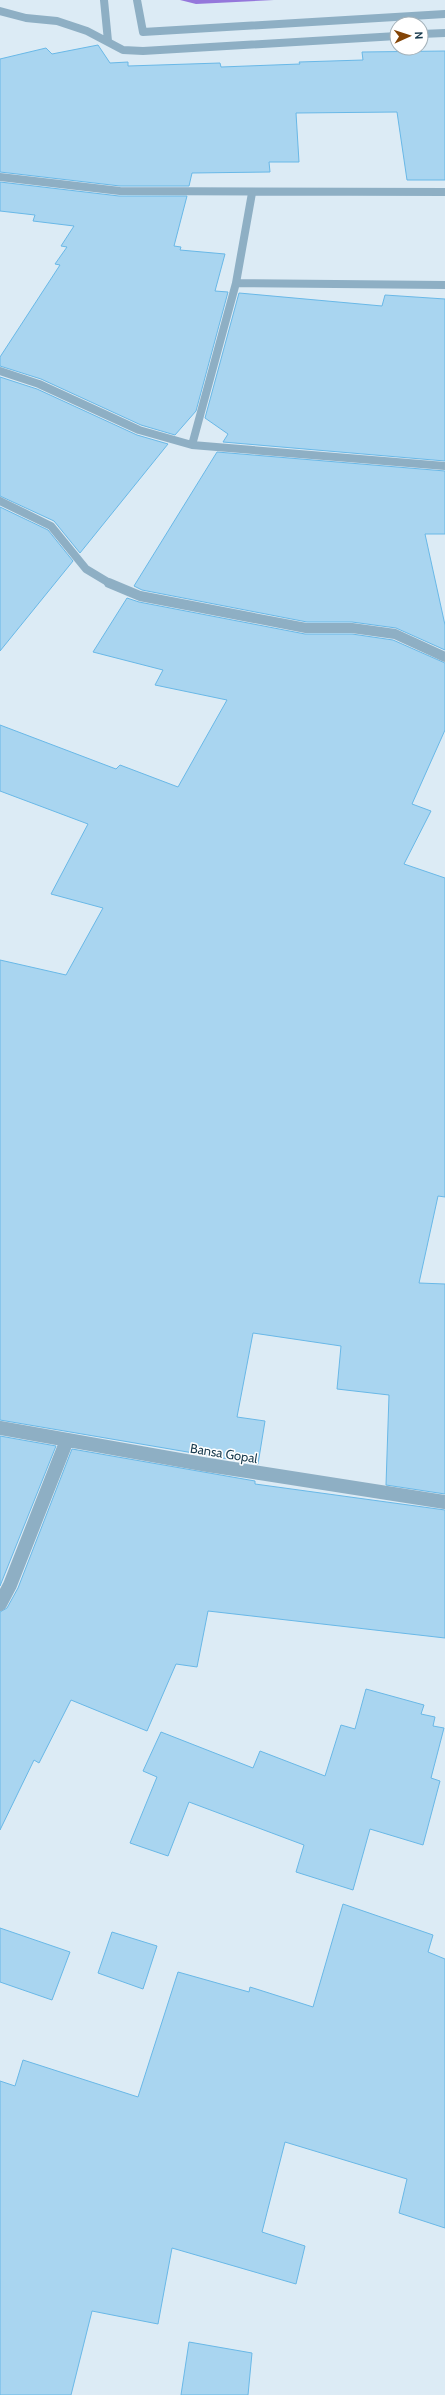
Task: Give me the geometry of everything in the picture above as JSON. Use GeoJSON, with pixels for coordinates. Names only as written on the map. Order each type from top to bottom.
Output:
{"type":"FeatureCollection","features":[{"type":"Feature","properties":{"kind":"street"},"geometry":{"type":"LineString","coordinates":[[104,0],[108,41]]}},
{"type":"Feature","properties":{"kind":"street"},"geometry":{"type":"LineString","coordinates":[[137,0],[143,32],[445,14]]}},
{"type":"Feature","properties":{"kind":"street"},"geometry":{"type":"LineString","coordinates":[[0,11],[26,18],[57,21],[87,31],[123,50],[143,51],[389,36]]}},
{"type":"Feature","properties":{"kind":"street"},"geometry":{"type":"LineString","coordinates":[[429,34],[445,33]]}},
{"type":"Feature","properties":{"kind":"street"},"geometry":{"type":"LineString","coordinates":[[0,177],[120,191],[252,193],[445,192]]}},
{"type":"Feature","properties":{"kind":"street"},"geometry":{"type":"LineString","coordinates":[[192,445],[236,283],[252,193]]}},
{"type":"Feature","properties":{"kind":"street"},"geometry":{"type":"LineString","coordinates":[[236,283],[445,285]]}},
{"type":"Feature","properties":{"kind":"street"},"geometry":{"type":"LineString","coordinates":[[0,371],[39,384],[139,430],[192,445],[445,466]]}},
{"type":"Feature","properties":{"kind":"street"},"geometry":{"type":"LineString","coordinates":[[0,501],[51,526],[86,569],[110,584],[140,596],[306,628],[352,628],[395,634],[445,657]]}},
{"type":"Feature","properties":{"kind":"street","name":"Bansa Gopal"},"geometry":{"type":"LineString","coordinates":[[0,1428],[208,1465],[445,1502]]}},
{"type":"Feature","properties":{"kind":"street"},"geometry":{"type":"LineString","coordinates":[[0,1604],[10,1585],[67,1440]]}},
{"type":"Feature","properties":{"kind":"shaded area"},"geometry":{"type":"Polygon","coordinates":[[[180,0],[274,0],[196,4],[180,0]]]}},
{"type":"Feature","properties":{"kind":"building"},"geometry":{"type":"Polygon","coordinates":[[[98,45],[110,63],[128,62],[128,66],[220,63],[221,67],[363,60],[362,52],[389,52],[389,56],[429,56],[429,51],[445,51],[445,180],[407,180],[397,112],[296,113],[299,162],[269,162],[270,172],[192,173],[189,186],[120,186],[0,172],[0,59],[46,48],[52,54],[98,45]]]}},
{"type":"Feature","properties":{"kind":"building"},"geometry":{"type":"Polygon","coordinates":[[[0,182],[119,196],[187,196],[174,246],[181,247],[180,250],[225,254],[215,291],[228,292],[196,411],[175,435],[141,425],[41,379],[0,366],[0,357],[60,265],[55,264],[67,247],[61,246],[74,226],[33,221],[35,215],[0,211],[0,182]]]}},
{"type":"Feature","properties":{"kind":"building"},"geometry":{"type":"Polygon","coordinates":[[[239,293],[382,306],[385,295],[445,299],[445,461],[223,442],[228,434],[205,418],[239,293]]]}},
{"type":"Feature","properties":{"kind":"building"},"geometry":{"type":"Polygon","coordinates":[[[0,377],[37,389],[137,435],[168,444],[80,553],[54,521],[0,496],[0,377]]]}},
{"type":"Feature","properties":{"kind":"building"},"geometry":{"type":"Polygon","coordinates":[[[217,452],[445,471],[445,534],[425,534],[445,625],[445,650],[396,628],[352,622],[307,622],[142,590],[134,586],[217,452]]]}},
{"type":"Feature","properties":{"kind":"building"},"geometry":{"type":"Polygon","coordinates":[[[0,507],[48,530],[73,561],[0,651],[0,507]]]}},
{"type":"Feature","properties":{"kind":"building"},"geometry":{"type":"Polygon","coordinates":[[[127,598],[139,602],[305,634],[352,634],[393,640],[445,663],[445,730],[412,804],[431,811],[404,864],[445,878],[445,1197],[438,1196],[419,1283],[445,1284],[445,1494],[386,1485],[389,1395],[337,1389],[341,1346],[253,1333],[237,1417],[265,1421],[258,1464],[0,1420],[0,960],[66,975],[103,908],[51,894],[88,824],[0,791],[0,725],[116,769],[120,765],[178,787],[227,700],[155,685],[163,670],[93,652],[127,598]]]}},
{"type":"Feature","properties":{"kind":"building"},"geometry":{"type":"Polygon","coordinates":[[[0,1436],[56,1446],[0,1586],[0,1436]]]}},
{"type":"Feature","properties":{"kind":"building"},"geometry":{"type":"Polygon","coordinates":[[[72,1449],[255,1481],[255,1484],[445,1510],[445,1638],[208,1611],[197,1667],[176,1664],[147,1731],[71,1700],[39,1763],[34,1760],[0,1830],[0,1612],[7,1608],[18,1588],[72,1449]]]}},
{"type":"Feature","properties":{"kind":"building"},"geometry":{"type":"Polygon","coordinates":[[[366,1689],[424,1705],[421,1714],[435,1717],[433,1726],[444,1728],[431,1778],[440,1781],[423,1845],[370,1829],[353,1890],[296,1872],[304,1845],[189,1802],[168,1856],[130,1843],[157,1777],[143,1771],[161,1732],[253,1768],[260,1751],[325,1776],[341,1725],[355,1729],[366,1689]]]}},
{"type":"Feature","properties":{"kind":"building"},"geometry":{"type":"Polygon","coordinates":[[[343,1904],[433,1935],[428,1952],[445,1959],[445,2228],[399,2213],[407,2179],[285,2142],[262,2232],[305,2246],[296,2284],[172,2248],[158,2324],[92,2311],[71,2395],[0,2395],[0,2081],[15,2086],[23,2060],[138,2097],[178,1972],[249,1992],[250,1987],[313,2007],[343,1904]]]}},
{"type":"Feature","properties":{"kind":"building"},"geometry":{"type":"Polygon","coordinates":[[[0,1928],[70,1952],[52,2000],[0,1982],[0,1928]]]}},
{"type":"Feature","properties":{"kind":"building"},"geometry":{"type":"Polygon","coordinates":[[[112,1932],[157,1946],[143,1989],[98,1973],[112,1932]]]}},
{"type":"Feature","properties":{"kind":"building"},"geometry":{"type":"Polygon","coordinates":[[[189,2342],[252,2353],[248,2395],[181,2395],[189,2342]]]}}]}
